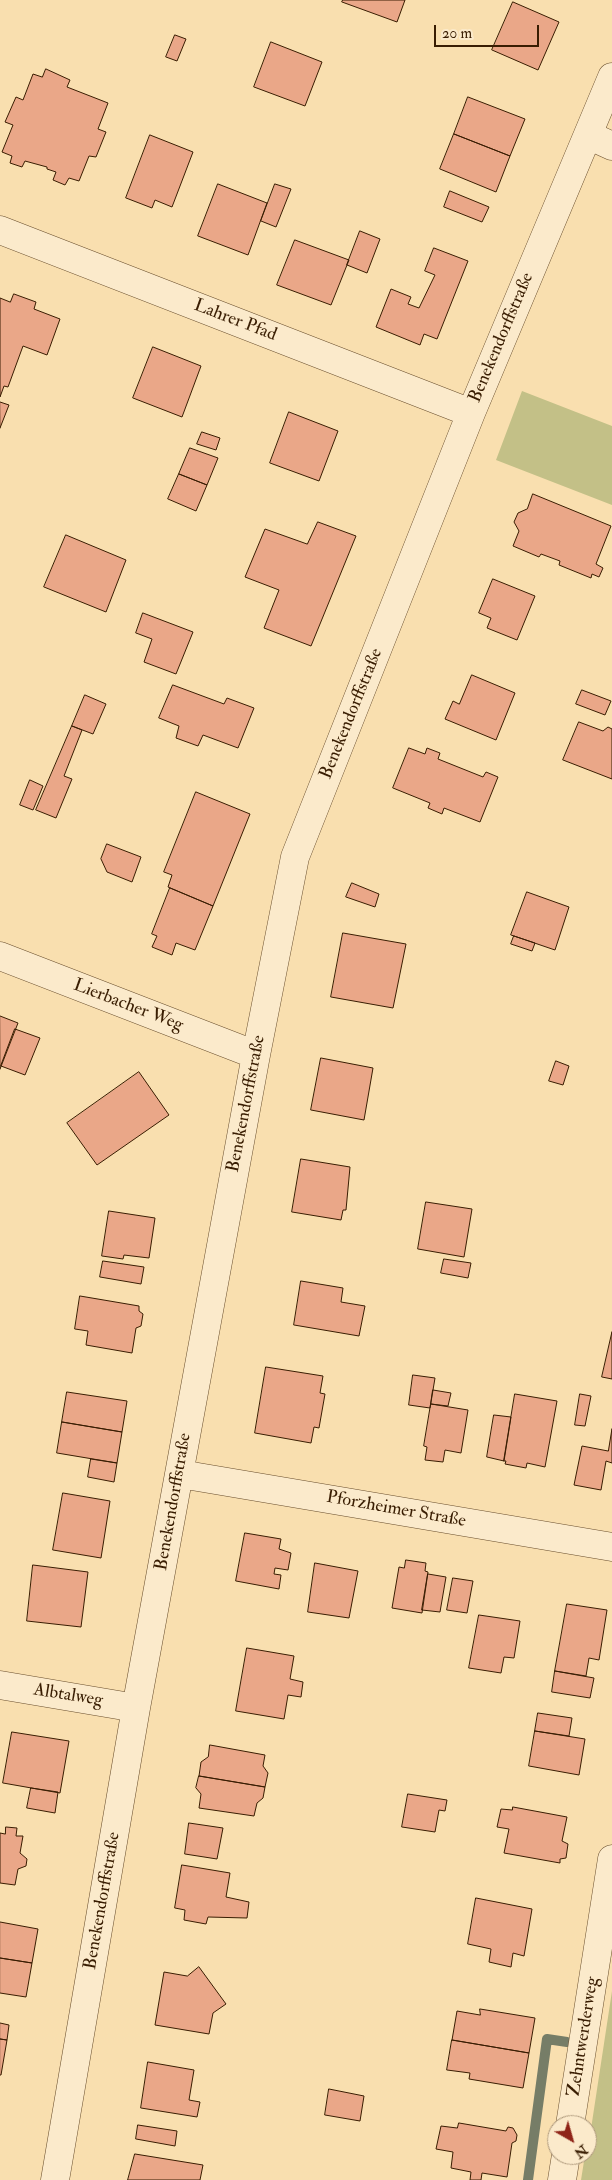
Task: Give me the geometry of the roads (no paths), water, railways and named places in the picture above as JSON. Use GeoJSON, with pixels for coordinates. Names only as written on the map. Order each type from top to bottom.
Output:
{"type":"FeatureCollection","features":[{"type":"Feature","properties":{"kind":"street","name":"Benekendorffstraße"},"geometry":{"type":"LineString","coordinates":[[55,2180],[136,1708],[256,1055],[295,857],[471,414],[600,140],[612,77]]}},
{"type":"Feature","properties":{"kind":"street","name":"Lahrer Pfad"},"geometry":{"type":"LineString","coordinates":[[0,230],[471,414]]}},
{"type":"Feature","properties":{"kind":"street","name":"Lierbacher Weg"},"geometry":{"type":"LineString","coordinates":[[0,956],[256,1055]]}},
{"type":"Feature","properties":{"kind":"street","name":"Pforzheimer Straße"},"geometry":{"type":"LineString","coordinates":[[180,1474],[612,1547]]}},
{"type":"Feature","properties":{"kind":"street","name":"Albtalweg"},"geometry":{"type":"LineString","coordinates":[[0,1686],[136,1708]]}},
{"type":"Feature","properties":{"kind":"street","name":"Zehntwerderweg"},"geometry":{"type":"LineString","coordinates":[[572,2115],[612,1859]]}},
{"type":"Feature","properties":{"kind":"street"},"geometry":{"type":"LineString","coordinates":[[562,2180],[564,2165]]}},
{"type":"Feature","properties":{"kind":"waterway"},"geometry":{"type":"LineString","coordinates":[[528,2180],[547,2039],[567,2042]]}}]}
